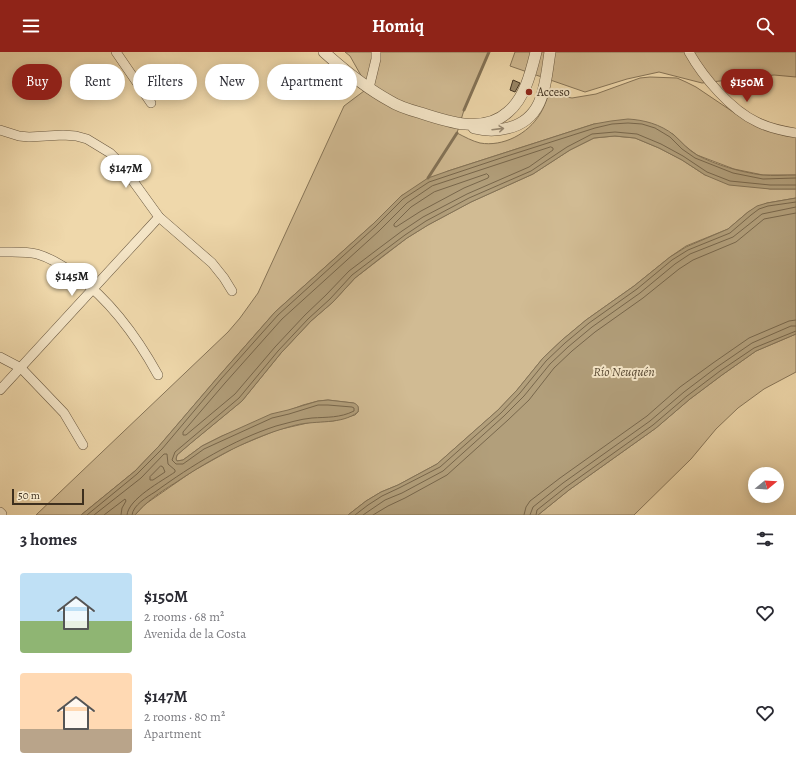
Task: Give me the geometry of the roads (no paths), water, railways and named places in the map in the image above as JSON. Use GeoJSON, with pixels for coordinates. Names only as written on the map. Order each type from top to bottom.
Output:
{"type":"FeatureCollection","features":[{"type":"Feature","properties":{"kind":"street"},"geometry":{"type":"LineString","coordinates":[[116,52],[151,103]]}},
{"type":"Feature","properties":{"kind":"street"},"geometry":{"type":"LineString","coordinates":[[324,52],[368,88],[400,106],[440,119],[479,129],[492,130],[513,127],[528,119],[534,112],[541,97],[546,80],[550,52]]}},
{"type":"Feature","properties":{"kind":"street"},"geometry":{"type":"LineString","coordinates":[[368,88],[376,59],[376,52]]}},
{"type":"Feature","properties":{"kind":"street"},"geometry":{"type":"LineString","coordinates":[[460,124],[488,122],[499,118],[508,112],[517,103],[524,91],[536,52]]}},
{"type":"Feature","properties":{"kind":"street"},"geometry":{"type":"LineString","coordinates":[[681,52],[700,69],[724,97],[746,116],[769,127],[796,133]]}},
{"type":"Feature","properties":{"kind":"street"},"geometry":{"type":"LineString","coordinates":[[689,52],[700,69]]}},
{"type":"Feature","properties":{"kind":"street"},"geometry":{"type":"LineString","coordinates":[[0,130],[19,136],[29,137],[63,134],[76,136],[87,139],[100,146],[120,163],[159,217],[212,263],[232,291]]}},
{"type":"Feature","properties":{"kind":"street"},"geometry":{"type":"LineString","coordinates":[[0,390],[159,217]]}},
{"type":"Feature","properties":{"kind":"street"},"geometry":{"type":"LineString","coordinates":[[0,252],[25,252],[48,258],[94,288],[133,334],[158,375]]}},
{"type":"Feature","properties":{"kind":"street"},"geometry":{"type":"LineString","coordinates":[[0,357],[21,368],[64,412],[83,445]]}},
{"type":"Feature","properties":{"kind":"water"},"geometry":{"type":"Polygon","coordinates":[[[628,119],[640,120],[658,125],[669,131],[694,153],[704,159],[720,165],[762,175],[796,175],[796,189],[770,189],[729,185],[705,175],[682,160],[659,148],[635,138],[615,136],[594,138],[570,150],[533,174],[471,202],[428,225],[407,238],[383,256],[355,278],[333,302],[311,321],[281,353],[242,401],[177,455],[176,459],[177,461],[183,460],[202,446],[271,414],[318,401],[328,400],[354,403],[358,406],[358,412],[336,421],[296,425],[264,435],[233,449],[169,486],[139,510],[135,515],[81,515],[135,471],[159,446],[275,312],[373,224],[401,196],[428,178],[448,171],[594,124],[628,119]]]}},
{"type":"Feature","properties":{"kind":"water","name":"Río Neuquén"},"geometry":{"type":"Polygon","coordinates":[[[796,198],[796,334],[756,351],[690,399],[656,428],[569,490],[538,515],[348,515],[381,492],[398,485],[437,464],[498,410],[517,390],[543,358],[562,340],[586,320],[634,286],[670,257],[686,247],[728,229],[757,206],[796,198]]]}},
{"type":"Feature","properties":{"kind":"waterway"},"geometry":{"type":"LineString","coordinates":[[464,110],[489,52]]}},
{"type":"Feature","properties":{"kind":"waterway"},"geometry":{"type":"LineString","coordinates":[[428,178],[457,133]]}},
{"type":"Feature","properties":{"kind":"place","name":"Acceso"},"geometry":{"type":"Point","coordinates":[529,92]}}]}
